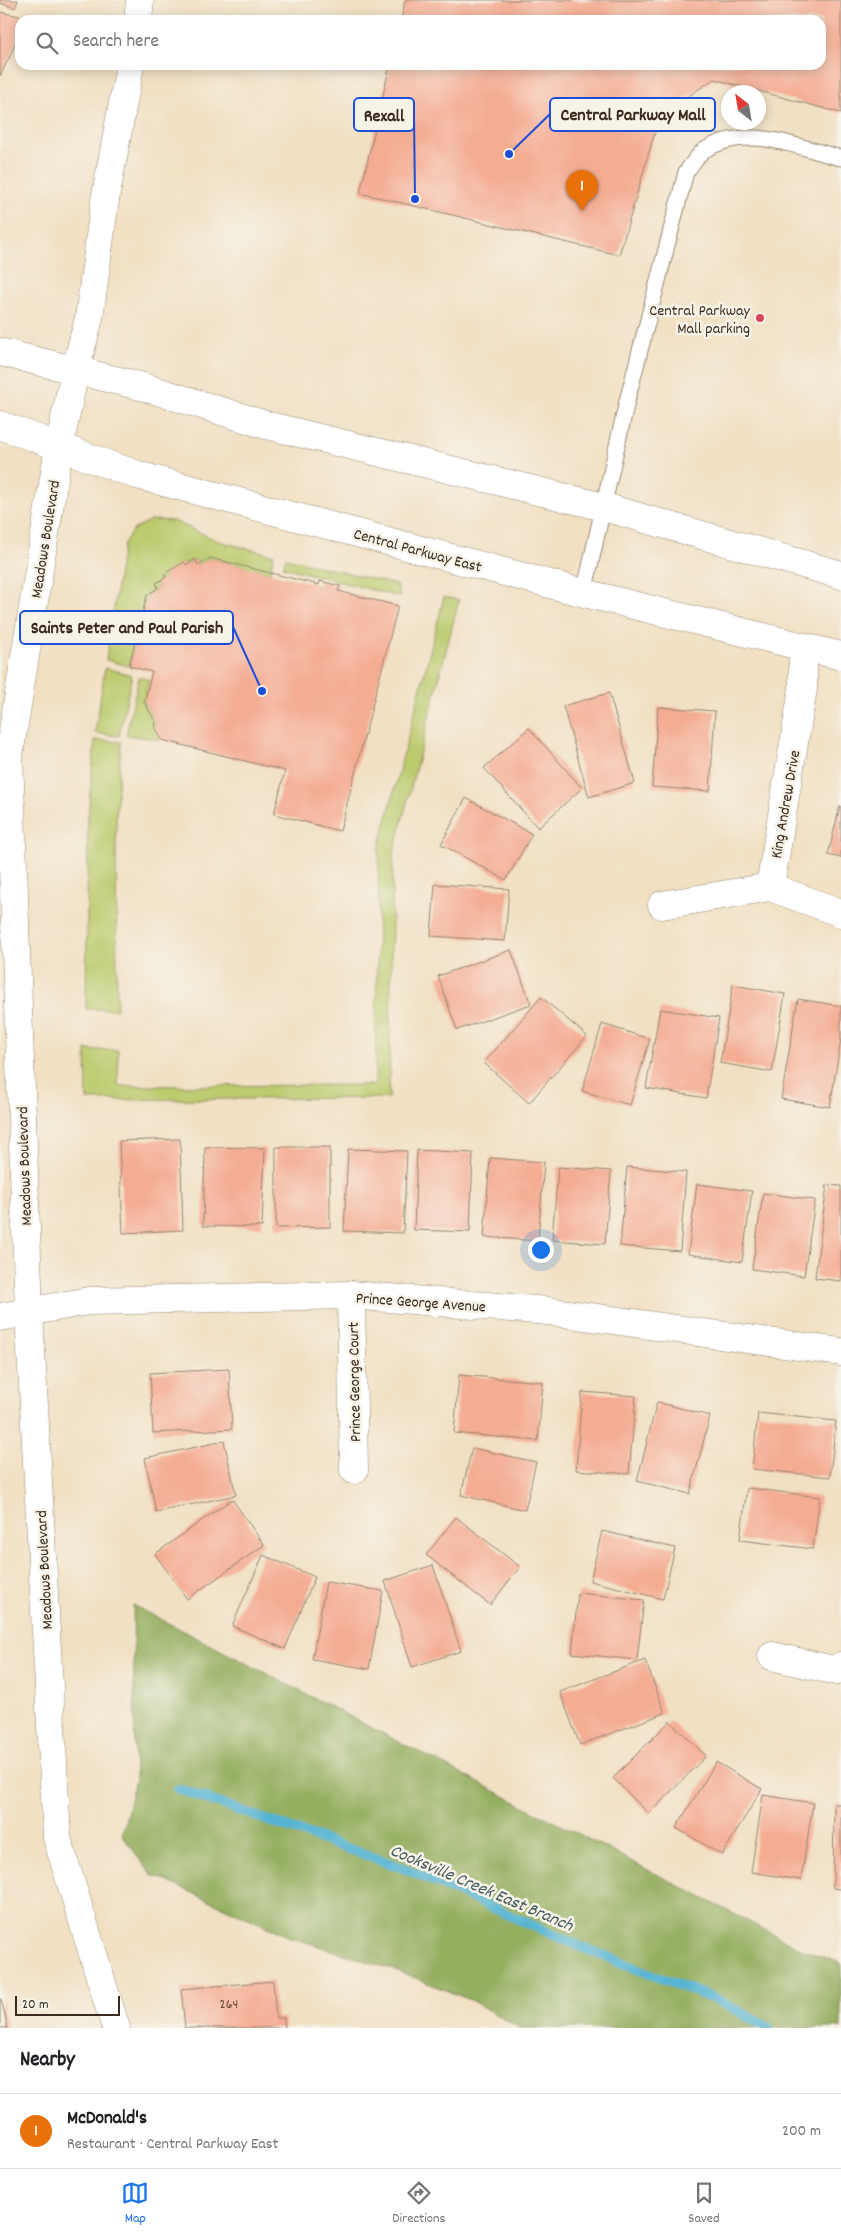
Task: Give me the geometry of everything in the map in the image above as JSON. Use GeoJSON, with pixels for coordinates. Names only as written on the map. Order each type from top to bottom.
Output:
{"type":"FeatureCollection","features":[{"type":"Feature","properties":{"kind":"street"},"geometry":{"type":"LineString","coordinates":[[138,15],[140,0]]}},
{"type":"Feature","properties":{"kind":"street","name":"Meadows Boulevard"},"geometry":{"type":"LineString","coordinates":[[116,2028],[57,1838],[29,1312],[9,754],[59,447],[75,371],[89,318],[106,200],[129,70]]}},
{"type":"Feature","properties":{"kind":"street"},"geometry":{"type":"LineString","coordinates":[[0,352],[144,387],[266,425],[604,507],[841,574]]}},
{"type":"Feature","properties":{"kind":"street","name":"Central Parkway East"},"geometry":{"type":"LineString","coordinates":[[0,425],[137,475],[584,593],[841,656]]}},
{"type":"Feature","properties":{"kind":"street","name":"King Andrew Drive"},"geometry":{"type":"LineString","coordinates":[[770,887],[803,689],[803,647]]}},
{"type":"Feature","properties":{"kind":"street"},"geometry":{"type":"LineString","coordinates":[[662,905],[770,887],[841,913]]}},
{"type":"Feature","properties":{"kind":"street","name":"Prince George Avenue"},"geometry":{"type":"LineString","coordinates":[[0,1317],[108,1300],[351,1295],[548,1311],[841,1352]]}},
{"type":"Feature","properties":{"kind":"street","name":"Prince George Court"},"geometry":{"type":"LineString","coordinates":[[351,1295],[354,1470]]}},
{"type":"Feature","properties":{"kind":"street"},"geometry":{"type":"LineString","coordinates":[[772,1656],[837,1671],[841,1666]]}},
{"type":"Feature","properties":{"kind":"lane"},"geometry":{"type":"LineString","coordinates":[[584,593],[636,364],[686,172],[702,152],[731,138],[752,136],[841,158]]}},
{"type":"Feature","properties":{"kind":"green space"},"geometry":{"type":"Polygon","coordinates":[[[151,520],[174,521],[218,541],[274,555],[270,573],[210,558],[198,565],[195,559],[186,565],[184,562],[165,575],[166,577],[156,583],[158,588],[147,595],[129,666],[106,660],[123,545],[133,530],[151,520]]]}},
{"type":"Feature","properties":{"kind":"green space"},"geometry":{"type":"Polygon","coordinates":[[[286,558],[397,585],[400,597],[283,567],[286,558]]]}},
{"type":"Feature","properties":{"kind":"green space"},"geometry":{"type":"Polygon","coordinates":[[[444,597],[459,600],[393,857],[389,1098],[87,1100],[86,1050],[118,1050],[118,1086],[375,1085],[379,849],[444,597]]]}},
{"type":"Feature","properties":{"kind":"green space"},"geometry":{"type":"Polygon","coordinates":[[[105,668],[132,675],[119,736],[95,733],[105,668]]]}},
{"type":"Feature","properties":{"kind":"green space"},"geometry":{"type":"Polygon","coordinates":[[[139,677],[149,679],[144,702],[156,723],[155,728],[162,740],[126,735],[139,677]]]}},
{"type":"Feature","properties":{"kind":"green space"},"geometry":{"type":"Polygon","coordinates":[[[95,740],[121,742],[116,816],[117,1009],[86,1009],[88,815],[95,740]]]}},
{"type":"Feature","properties":{"kind":"green space"},"geometry":{"type":"Polygon","coordinates":[[[133,1605],[806,1951],[841,1963],[841,2028],[520,2028],[470,2000],[398,1971],[290,1937],[151,1874],[122,1835],[135,1779],[133,1605]]]}},
{"type":"Feature","properties":{"kind":"building"},"geometry":{"type":"Polygon","coordinates":[[[0,0],[18,0],[15,8],[0,3],[0,0]]]}},
{"type":"Feature","properties":{"kind":"building"},"geometry":{"type":"Polygon","coordinates":[[[405,0],[841,0],[841,113],[766,93],[766,85],[736,85],[714,79],[660,115],[619,255],[360,193],[389,70],[826,70],[826,15],[402,15],[405,0]]]}},
{"type":"Feature","properties":{"kind":"building"},"geometry":{"type":"Polygon","coordinates":[[[0,12],[15,15],[15,44],[0,76],[0,12]]]}},
{"type":"Feature","properties":{"kind":"building"},"geometry":{"type":"Polygon","coordinates":[[[210,558],[319,585],[320,581],[340,586],[338,591],[398,606],[340,831],[274,814],[285,771],[162,740],[155,728],[156,723],[144,702],[152,672],[129,666],[147,595],[158,588],[156,583],[166,577],[164,574],[184,562],[186,565],[195,559],[198,565],[210,558]]]}},
{"type":"Feature","properties":{"kind":"building"},"geometry":{"type":"Polygon","coordinates":[[[609,693],[635,783],[589,797],[563,706],[609,693]]]}},
{"type":"Feature","properties":{"kind":"building"},"geometry":{"type":"Polygon","coordinates":[[[658,707],[715,711],[710,791],[652,787],[658,707]]]}},
{"type":"Feature","properties":{"kind":"building"},"geometry":{"type":"Polygon","coordinates":[[[529,728],[582,788],[538,828],[484,768],[529,728]]]}},
{"type":"Feature","properties":{"kind":"building"},"geometry":{"type":"Polygon","coordinates":[[[466,798],[532,834],[506,880],[441,844],[466,798]]]}},
{"type":"Feature","properties":{"kind":"building"},"geometry":{"type":"Polygon","coordinates":[[[841,806],[841,858],[828,855],[841,806]]]}},
{"type":"Feature","properties":{"kind":"building"},"geometry":{"type":"Polygon","coordinates":[[[435,884],[509,889],[505,941],[431,936],[435,884]]]}},
{"type":"Feature","properties":{"kind":"building"},"geometry":{"type":"Polygon","coordinates":[[[511,950],[531,1004],[457,1030],[438,976],[511,950]]]}},
{"type":"Feature","properties":{"kind":"building"},"geometry":{"type":"Polygon","coordinates":[[[733,985],[785,994],[772,1072],[720,1063],[733,985]]]}},
{"type":"Feature","properties":{"kind":"building"},"geometry":{"type":"Polygon","coordinates":[[[541,997],[587,1036],[529,1103],[484,1063],[541,997]]]}},
{"type":"Feature","properties":{"kind":"building"},"geometry":{"type":"Polygon","coordinates":[[[798,999],[841,1006],[841,1039],[830,1107],[781,1099],[798,999]]]}},
{"type":"Feature","properties":{"kind":"building"},"geometry":{"type":"Polygon","coordinates":[[[660,1009],[719,1018],[706,1098],[646,1088],[660,1009]]]}},
{"type":"Feature","properties":{"kind":"building"},"geometry":{"type":"Polygon","coordinates":[[[602,1024],[650,1039],[630,1105],[582,1091],[602,1024]]]}},
{"type":"Feature","properties":{"kind":"building"},"geometry":{"type":"Polygon","coordinates":[[[180,1139],[183,1230],[123,1233],[119,1141],[180,1139]]]}},
{"type":"Feature","properties":{"kind":"building"},"geometry":{"type":"Polygon","coordinates":[[[205,1147],[265,1148],[262,1227],[203,1226],[205,1147]]]}},
{"type":"Feature","properties":{"kind":"building"},"geometry":{"type":"Polygon","coordinates":[[[276,1147],[330,1147],[330,1227],[276,1228],[276,1147]]]}},
{"type":"Feature","properties":{"kind":"building"},"geometry":{"type":"Polygon","coordinates":[[[348,1149],[407,1151],[403,1233],[344,1231],[348,1149]]]}},
{"type":"Feature","properties":{"kind":"building"},"geometry":{"type":"Polygon","coordinates":[[[417,1150],[473,1153],[470,1232],[414,1230],[417,1150]]]}},
{"type":"Feature","properties":{"kind":"building"},"geometry":{"type":"Polygon","coordinates":[[[490,1158],[544,1162],[538,1241],[484,1237],[490,1158]]]}},
{"type":"Feature","properties":{"kind":"building"},"geometry":{"type":"Polygon","coordinates":[[[558,1167],[611,1171],[605,1244],[552,1240],[558,1167]]]}},
{"type":"Feature","properties":{"kind":"building"},"geometry":{"type":"Polygon","coordinates":[[[627,1167],[686,1172],[680,1251],[620,1246],[627,1167]]]}},
{"type":"Feature","properties":{"kind":"building"},"geometry":{"type":"Polygon","coordinates":[[[697,1184],[752,1191],[742,1262],[688,1254],[697,1184]]]}},
{"type":"Feature","properties":{"kind":"building"},"geometry":{"type":"Polygon","coordinates":[[[827,1185],[841,1186],[841,1281],[815,1278],[827,1185]]]}},
{"type":"Feature","properties":{"kind":"building"},"geometry":{"type":"Polygon","coordinates":[[[763,1193],[815,1200],[804,1276],[752,1269],[763,1193]]]}},
{"type":"Feature","properties":{"kind":"building"},"geometry":{"type":"Polygon","coordinates":[[[229,1369],[232,1429],[153,1433],[150,1373],[229,1369]]]}},
{"type":"Feature","properties":{"kind":"building"},"geometry":{"type":"Polygon","coordinates":[[[459,1375],[543,1382],[538,1441],[454,1433],[459,1375]]]}},
{"type":"Feature","properties":{"kind":"building"},"geometry":{"type":"Polygon","coordinates":[[[582,1392],[636,1396],[629,1474],[576,1470],[582,1392]]]}},
{"type":"Feature","properties":{"kind":"building"},"geometry":{"type":"Polygon","coordinates":[[[657,1402],[710,1416],[690,1494],[637,1481],[657,1402]]]}},
{"type":"Feature","properties":{"kind":"building"},"geometry":{"type":"Polygon","coordinates":[[[758,1413],[836,1421],[830,1477],[752,1469],[758,1413]]]}},
{"type":"Feature","properties":{"kind":"building"},"geometry":{"type":"Polygon","coordinates":[[[224,1441],[236,1495],[156,1512],[145,1458],[224,1441]]]}},
{"type":"Feature","properties":{"kind":"building"},"geometry":{"type":"Polygon","coordinates":[[[472,1448],[536,1462],[525,1510],[461,1495],[472,1448]]]}},
{"type":"Feature","properties":{"kind":"building"},"geometry":{"type":"Polygon","coordinates":[[[747,1488],[820,1497],[813,1549],[740,1540],[747,1488]]]}},
{"type":"Feature","properties":{"kind":"building"},"geometry":{"type":"Polygon","coordinates":[[[232,1499],[264,1545],[187,1599],[155,1554],[232,1499]]]}},
{"type":"Feature","properties":{"kind":"building"},"geometry":{"type":"Polygon","coordinates":[[[456,1517],[520,1567],[490,1605],[426,1555],[456,1517]]]}},
{"type":"Feature","properties":{"kind":"building"},"geometry":{"type":"Polygon","coordinates":[[[602,1531],[675,1548],[663,1599],[590,1581],[602,1531]]]}},
{"type":"Feature","properties":{"kind":"building"},"geometry":{"type":"Polygon","coordinates":[[[263,1555],[315,1577],[285,1649],[232,1626],[263,1555]]]}},
{"type":"Feature","properties":{"kind":"building"},"geometry":{"type":"Polygon","coordinates":[[[433,1565],[461,1651],[412,1667],[385,1581],[433,1565]]]}},
{"type":"Feature","properties":{"kind":"building"},"geometry":{"type":"Polygon","coordinates":[[[326,1582],[383,1591],[369,1669],[312,1659],[326,1582]]]}},
{"type":"Feature","properties":{"kind":"building"},"geometry":{"type":"Polygon","coordinates":[[[578,1593],[644,1600],[637,1660],[572,1653],[578,1593]]]}},
{"type":"Feature","properties":{"kind":"building"},"geometry":{"type":"Polygon","coordinates":[[[645,1660],[665,1713],[580,1745],[560,1692],[645,1660]]]}},
{"type":"Feature","properties":{"kind":"building"},"geometry":{"type":"Polygon","coordinates":[[[670,1721],[706,1756],[649,1814],[613,1778],[670,1721]]]}},
{"type":"Feature","properties":{"kind":"building"},"geometry":{"type":"Polygon","coordinates":[[[716,1762],[762,1789],[722,1855],[676,1828],[716,1762]]]}},
{"type":"Feature","properties":{"kind":"building"},"geometry":{"type":"Polygon","coordinates":[[[763,1795],[813,1803],[801,1880],[751,1872],[763,1795]]]}},
{"type":"Feature","properties":{"kind":"building"},"geometry":{"type":"Polygon","coordinates":[[[834,1804],[841,1804],[841,1889],[833,1888],[834,1804]]]}},
{"type":"Feature","properties":{"kind":"building"},"geometry":{"type":"Polygon","coordinates":[[[273,1981],[276,2018],[284,2018],[285,2028],[185,2028],[181,1989],[273,1981]]]}},
{"type":"Feature","properties":{"kind":"building"},"geometry":{"type":"Polygon","coordinates":[[[1,1999],[8,2028],[0,2028],[1,1999]]]}},
{"type":"Feature","properties":{"kind":"waterway","name":"Cooksville Creek East Branch"},"geometry":{"type":"LineString","coordinates":[[178,1789],[406,1869],[579,1946],[719,2001],[769,2028]]}},
{"type":"Feature","properties":{"kind":"place","name":"Central Parkway Mall"},"geometry":{"type":"Point","coordinates":[509,154]}},
{"type":"Feature","properties":{"kind":"place","name":"Rexall"},"geometry":{"type":"Point","coordinates":[415,199]}},
{"type":"Feature","properties":{"kind":"place","name":"McDonald's"},"geometry":{"type":"Point","coordinates":[582,211]}},
{"type":"Feature","properties":{"kind":"place","name":"Central Parkway Mall parking"},"geometry":{"type":"Point","coordinates":[760,318]}},
{"type":"Feature","properties":{"kind":"place","name":"Saints Peter and Paul Parish"},"geometry":{"type":"Point","coordinates":[262,691]}}]}
